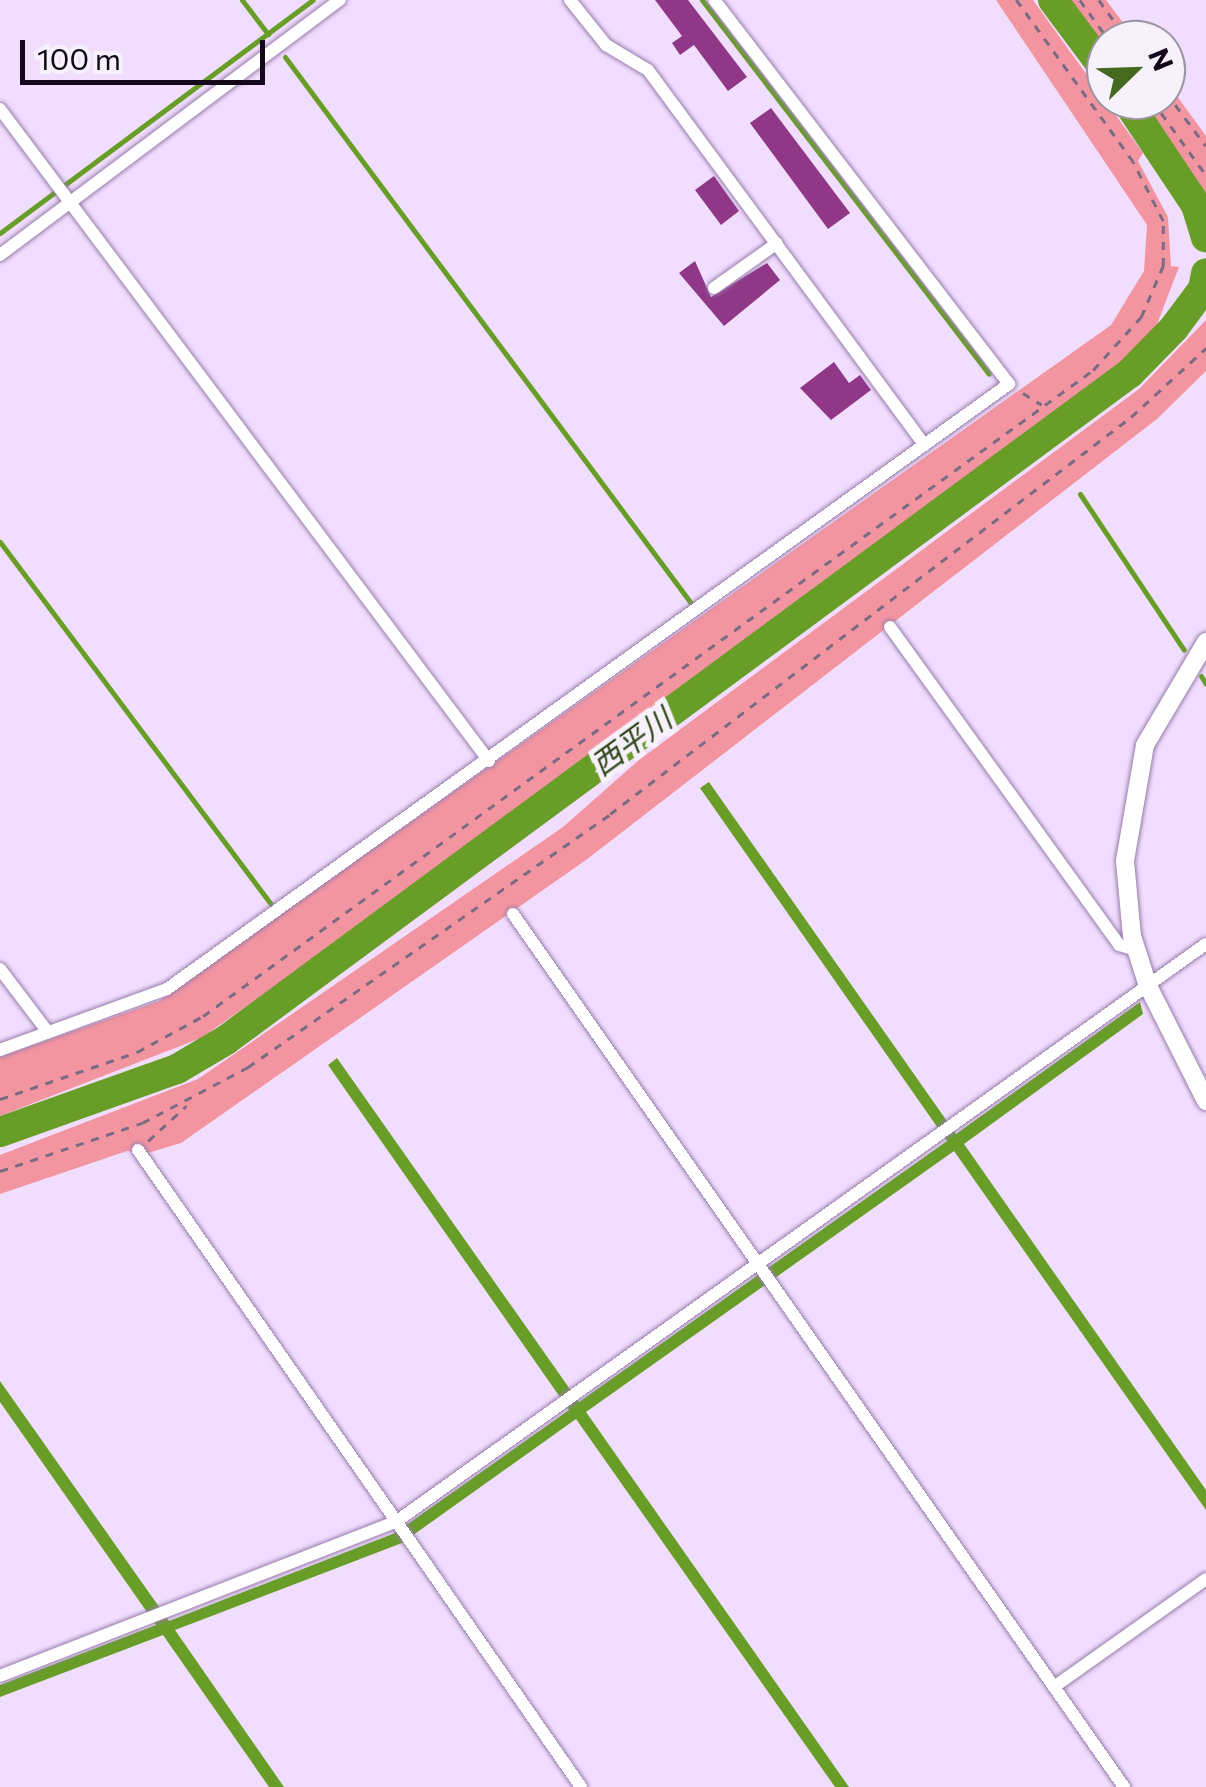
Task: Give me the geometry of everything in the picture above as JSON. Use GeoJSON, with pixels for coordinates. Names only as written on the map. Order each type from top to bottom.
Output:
{"type":"FeatureCollection","features":[{"type":"Feature","properties":{"kind":"main road"},"geometry":{"type":"LineString","coordinates":[[1206,642],[1145,745],[1131,802],[1126,861],[1136,950],[1148,986],[1206,1101]]}},
{"type":"Feature","properties":{"kind":"street"},"geometry":{"type":"LineString","coordinates":[[0,255],[340,0]]}},
{"type":"Feature","properties":{"kind":"street"},"geometry":{"type":"LineString","coordinates":[[570,0],[606,46],[648,70],[924,446]]}},
{"type":"Feature","properties":{"kind":"street"},"geometry":{"type":"LineString","coordinates":[[0,1050],[167,988],[489,761],[1009,384],[714,0]]}},
{"type":"Feature","properties":{"kind":"street"},"geometry":{"type":"LineString","coordinates":[[0,109],[489,761]]}},
{"type":"Feature","properties":{"kind":"street"},"geometry":{"type":"LineString","coordinates":[[714,288],[777,244]]}},
{"type":"Feature","properties":{"kind":"street"},"geometry":{"type":"LineString","coordinates":[[890,627],[1119,945],[1136,950]]}},
{"type":"Feature","properties":{"kind":"street"},"geometry":{"type":"LineString","coordinates":[[512,914],[1124,1787]]}},
{"type":"Feature","properties":{"kind":"street"},"geometry":{"type":"LineString","coordinates":[[0,1676],[397,1521],[1206,944]]}},
{"type":"Feature","properties":{"kind":"street"},"geometry":{"type":"LineString","coordinates":[[0,969],[46,1031]]}},
{"type":"Feature","properties":{"kind":"street"},"geometry":{"type":"LineString","coordinates":[[138,1150],[582,1787]]}},
{"type":"Feature","properties":{"kind":"street"},"geometry":{"type":"LineString","coordinates":[[1054,1687],[1206,1579]]}},
{"type":"Feature","properties":{"kind":"path"},"geometry":{"type":"LineString","coordinates":[[1186,119],[1206,146]]}},
{"type":"Feature","properties":{"kind":"path"},"geometry":{"type":"LineString","coordinates":[[1166,120],[1206,175]]}},
{"type":"Feature","properties":{"kind":"path"},"geometry":{"type":"LineString","coordinates":[[138,1150],[191,1102],[610,814],[1132,417],[1206,348]]}},
{"type":"Feature","properties":{"kind":"path"},"geometry":{"type":"LineString","coordinates":[[1009,384],[1043,406]]}},
{"type":"Feature","properties":{"kind":"path"},"geometry":{"type":"LineString","coordinates":[[0,1171],[191,1102]]}},
{"type":"Feature","properties":{"kind":"shaded area"},"geometry":{"type":"Polygon","coordinates":[[[996,0],[1033,0],[1086,74],[1086,120],[1119,120],[1143,153],[1138,161],[1168,217],[1171,266],[1179,267],[1156,327],[1118,366],[1001,455],[468,851],[201,1038],[0,1116],[0,1057],[159,1001],[1111,325],[1144,271],[1147,225],[996,0]]]}},
{"type":"Feature","properties":{"kind":"shaded area"},"geometry":{"type":"Polygon","coordinates":[[[1065,0],[1106,0],[1121,20],[1086,20],[1086,29],[1065,0]]]}},
{"type":"Feature","properties":{"kind":"shaded area"},"geometry":{"type":"Polygon","coordinates":[[[1186,108],[1206,136],[1206,202],[1151,120],[1186,120],[1186,108]]]}},
{"type":"Feature","properties":{"kind":"shaded area"},"geometry":{"type":"Polygon","coordinates":[[[1206,320],[1206,371],[1157,419],[586,860],[181,1143],[148,1153],[127,1151],[0,1194],[0,1155],[198,1079],[563,827],[639,760],[1139,389],[1206,320]]]}},
{"type":"Feature","properties":{"kind":"shaded area"},"geometry":{"type":"Polygon","coordinates":[[[709,782],[956,1134],[1140,1002],[1143,1014],[964,1144],[1206,1490],[1206,1510],[954,1151],[586,1412],[849,1787],[835,1787],[576,1419],[402,1543],[175,1630],[284,1787],[269,1787],[163,1635],[0,1697],[0,1685],[156,1625],[0,1402],[0,1381],[169,1621],[395,1533],[569,1410],[328,1065],[337,1058],[579,1402],[947,1141],[700,788],[709,782]]]}},
{"type":"Feature","properties":{"kind":"building"},"geometry":{"type":"Polygon","coordinates":[[[655,0],[688,0],[747,77],[728,91],[694,45],[680,55],[672,43],[682,36],[655,0]]]}},
{"type":"Feature","properties":{"kind":"building"},"geometry":{"type":"Polygon","coordinates":[[[771,108],[850,213],[828,229],[750,123],[771,108]]]}},
{"type":"Feature","properties":{"kind":"building"},"geometry":{"type":"Polygon","coordinates":[[[714,176],[739,211],[721,225],[695,190],[714,176]]]}},
{"type":"Feature","properties":{"kind":"building"},"geometry":{"type":"Polygon","coordinates":[[[695,261],[711,297],[767,263],[780,280],[724,326],[679,273],[695,261]]]}},
{"type":"Feature","properties":{"kind":"building"},"geometry":{"type":"Polygon","coordinates":[[[834,362],[849,383],[860,375],[871,390],[831,420],[800,388],[834,362]]]}},
{"type":"Feature","properties":{"kind":"waterway"},"geometry":{"type":"LineString","coordinates":[[242,0],[268,34]]}},
{"type":"Feature","properties":{"kind":"waterway"},"geometry":{"type":"LineString","coordinates":[[0,233],[313,0]]}},
{"type":"Feature","properties":{"kind":"waterway"},"geometry":{"type":"LineString","coordinates":[[702,0],[989,374]]}},
{"type":"Feature","properties":{"kind":"waterway","name":"西平川"},"geometry":{"type":"LineString","coordinates":[[1053,0],[1086,44]]}},
{"type":"Feature","properties":{"kind":"waterway"},"geometry":{"type":"LineString","coordinates":[[285,57],[691,603]]}},
{"type":"Feature","properties":{"kind":"waterway","name":"西平川"},"geometry":{"type":"LineString","coordinates":[[1139,120],[1196,205],[1206,237]]}},
{"type":"Feature","properties":{"kind":"waterway","name":"西平川"},"geometry":{"type":"LineString","coordinates":[[0,1132],[177,1069],[226,1040],[1130,373],[1174,328],[1203,289],[1206,273]]}},
{"type":"Feature","properties":{"kind":"waterway"},"geometry":{"type":"LineString","coordinates":[[1080,494],[1184,650]]}},
{"type":"Feature","properties":{"kind":"waterway"},"geometry":{"type":"LineString","coordinates":[[0,542],[272,906]]}},
{"type":"Feature","properties":{"kind":"waterway"},"geometry":{"type":"LineString","coordinates":[[1201,676],[1206,684]]}}]}
